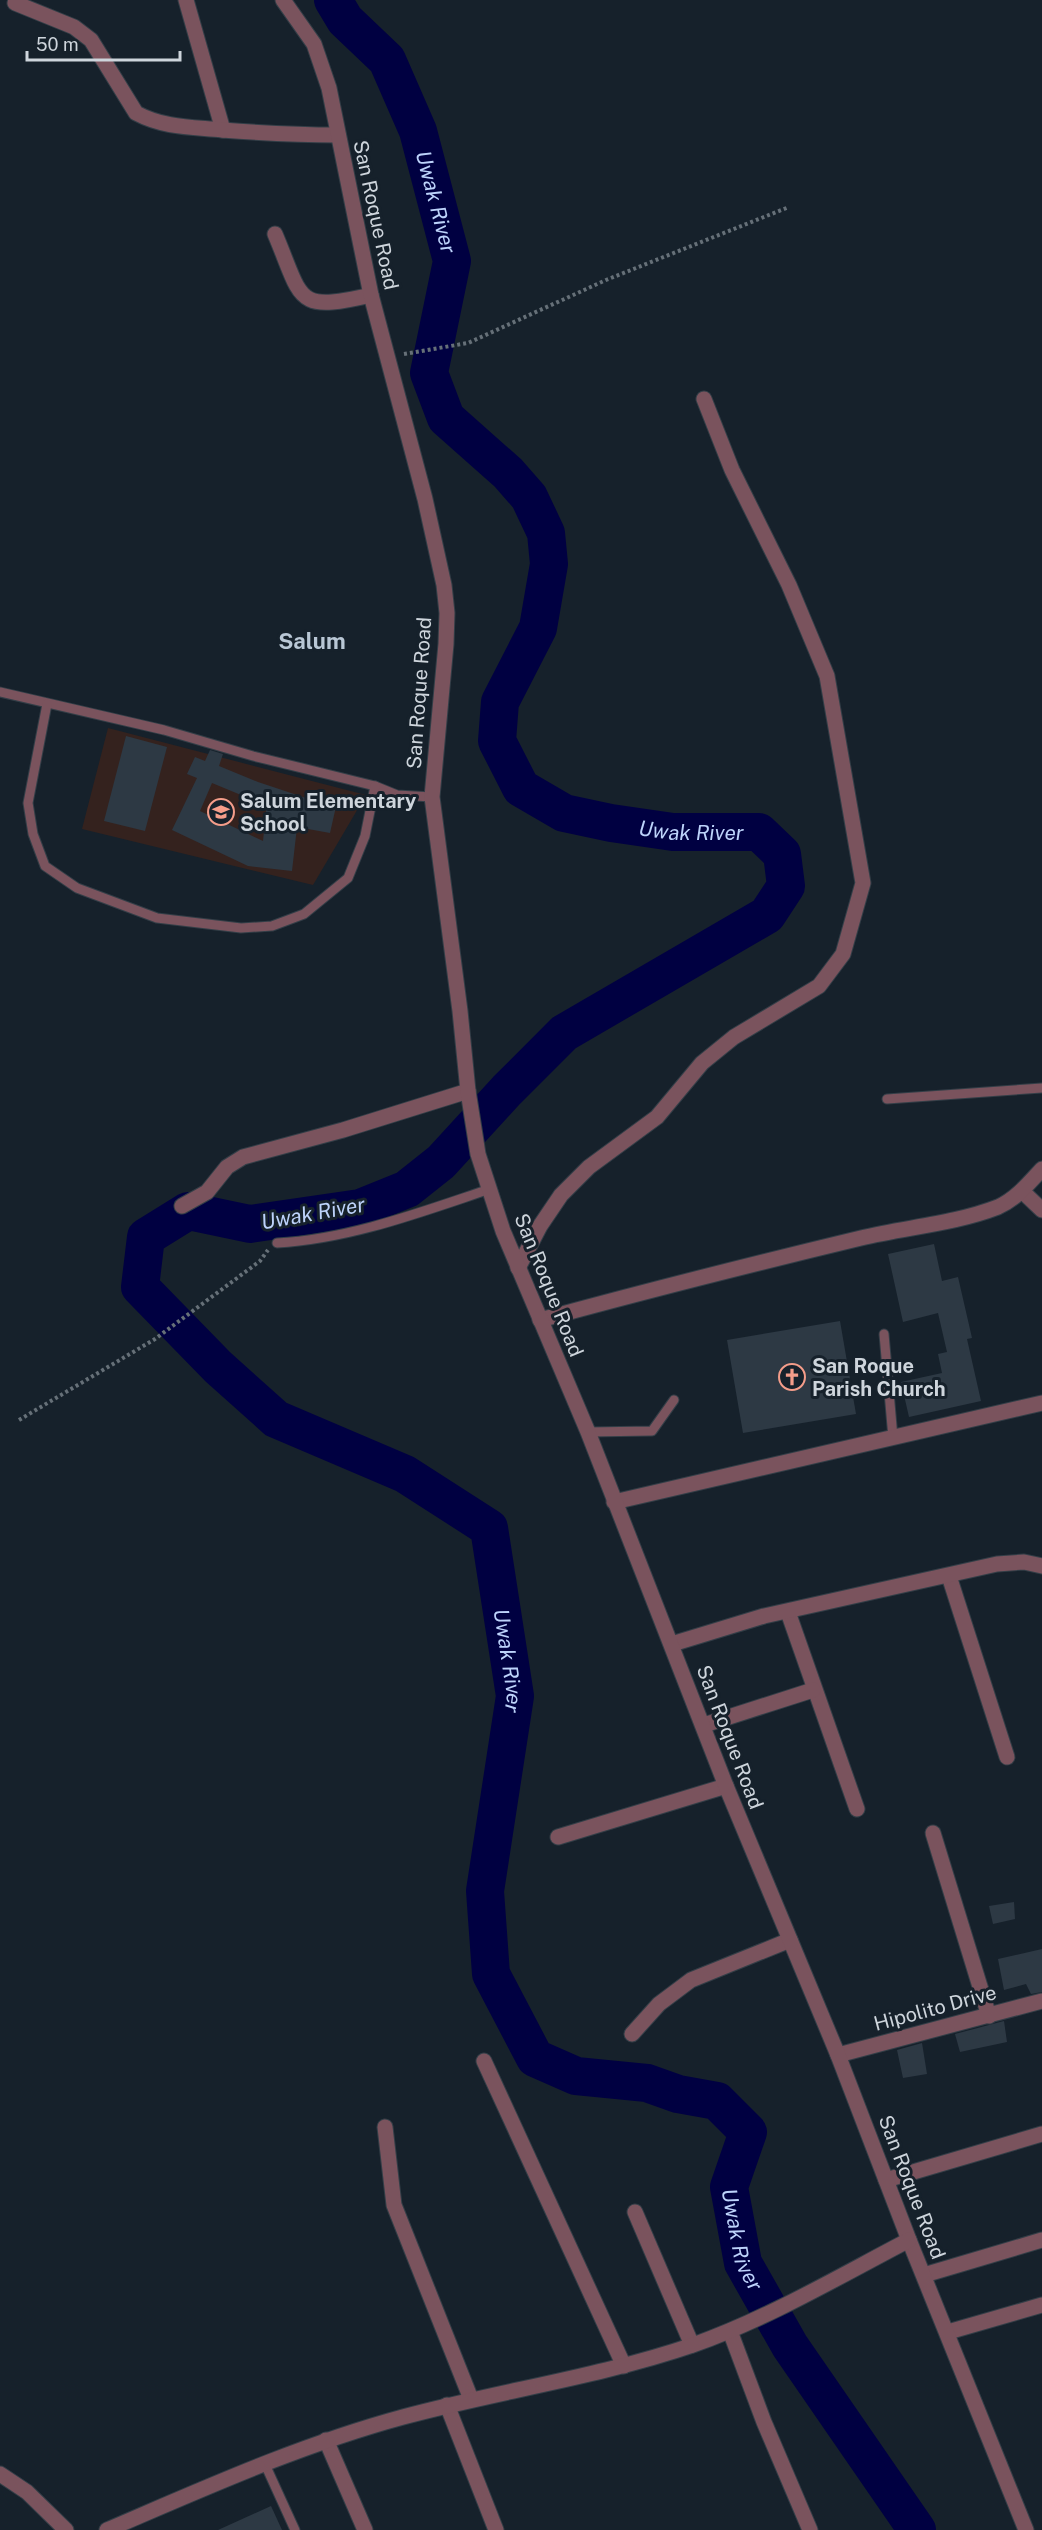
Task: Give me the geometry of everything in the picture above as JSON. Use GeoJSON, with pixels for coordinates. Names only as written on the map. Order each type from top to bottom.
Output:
{"type":"FeatureCollection","features":[{"type":"Feature","properties":{"kind":"street"},"geometry":{"type":"LineString","coordinates":[[186,0],[223,130]]}},
{"type":"Feature","properties":{"kind":"street","name":"San Roque Road"},"geometry":{"type":"LineString","coordinates":[[283,0],[314,44],[329,88],[371,295],[425,499],[445,594],[446,644],[432,797],[471,1118],[478,1154],[518,1268],[588,1432],[726,1786],[838,2055],[909,2240],[1026,2530]]}},
{"type":"Feature","properties":{"kind":"street"},"geometry":{"type":"LineString","coordinates":[[15,3],[74,27],[91,40],[136,113],[169,126],[279,135],[338,135]]}},
{"type":"Feature","properties":{"kind":"street"},"geometry":{"type":"LineString","coordinates":[[275,234],[299,289],[307,301],[318,304],[371,295]]}},
{"type":"Feature","properties":{"kind":"street"},"geometry":{"type":"LineString","coordinates":[[518,1268],[540,1226],[561,1195],[589,1167],[657,1117],[702,1063],[734,1037],[819,986],[843,954],[863,883],[827,676],[789,585],[732,470],[704,399]]}},
{"type":"Feature","properties":{"kind":"street"},"geometry":{"type":"LineString","coordinates":[[182,1206],[207,1192],[227,1167],[243,1157],[269,1148],[343,1130],[468,1091]]}},
{"type":"Feature","properties":{"kind":"street"},"geometry":{"type":"LineString","coordinates":[[540,1320],[877,1234],[961,1218],[1000,1206],[1022,1191],[1042,1168]]}},
{"type":"Feature","properties":{"kind":"street"},"geometry":{"type":"LineString","coordinates":[[1022,1191],[1042,1210]]}},
{"type":"Feature","properties":{"kind":"street"},"geometry":{"type":"LineString","coordinates":[[614,1502],[1042,1403]]}},
{"type":"Feature","properties":{"kind":"street"},"geometry":{"type":"LineString","coordinates":[[672,1644],[764,1616],[997,1564],[1024,1562],[1042,1566]]}},
{"type":"Feature","properties":{"kind":"street"},"geometry":{"type":"LineString","coordinates":[[949,1576],[1007,1757]]}},
{"type":"Feature","properties":{"kind":"street"},"geometry":{"type":"LineString","coordinates":[[788,1611],[813,1690],[857,1809]]}},
{"type":"Feature","properties":{"kind":"street"},"geometry":{"type":"LineString","coordinates":[[704,1725],[813,1690]]}},
{"type":"Feature","properties":{"kind":"street"},"geometry":{"type":"LineString","coordinates":[[558,1837],[726,1786]]}},
{"type":"Feature","properties":{"kind":"street"},"geometry":{"type":"LineString","coordinates":[[933,1833],[989,2016]]}},
{"type":"Feature","properties":{"kind":"street"},"geometry":{"type":"LineString","coordinates":[[632,2034],[659,2004],[692,1980],[790,1940]]}},
{"type":"Feature","properties":{"kind":"street","name":"Hipolito Drive"},"geometry":{"type":"LineString","coordinates":[[838,2055],[1042,2001]]}},
{"type":"Feature","properties":{"kind":"street"},"geometry":{"type":"LineString","coordinates":[[484,2061],[624,2366]]}},
{"type":"Feature","properties":{"kind":"street"},"geometry":{"type":"LineString","coordinates":[[385,2127],[394,2205],[471,2399]]}},
{"type":"Feature","properties":{"kind":"street"},"geometry":{"type":"LineString","coordinates":[[886,2180],[1042,2134]]}},
{"type":"Feature","properties":{"kind":"street"},"geometry":{"type":"LineString","coordinates":[[635,2212],[693,2345]]}},
{"type":"Feature","properties":{"kind":"street"},"geometry":{"type":"LineString","coordinates":[[107,2530],[264,2462],[326,2440],[447,2405],[624,2366],[693,2345],[759,2319],[909,2240]]}},
{"type":"Feature","properties":{"kind":"street"},"geometry":{"type":"LineString","coordinates":[[924,2275],[1042,2240]]}},
{"type":"Feature","properties":{"kind":"street"},"geometry":{"type":"LineString","coordinates":[[948,2332],[1042,2305]]}},
{"type":"Feature","properties":{"kind":"street"},"geometry":{"type":"LineString","coordinates":[[730,2331],[764,2422],[810,2530]]}},
{"type":"Feature","properties":{"kind":"street"},"geometry":{"type":"LineString","coordinates":[[447,2405],[496,2530]]}},
{"type":"Feature","properties":{"kind":"street"},"geometry":{"type":"LineString","coordinates":[[326,2440],[365,2530]]}},
{"type":"Feature","properties":{"kind":"street"},"geometry":{"type":"LineString","coordinates":[[0,2474],[27,2492],[66,2530]]}},
{"type":"Feature","properties":{"kind":"lane"},"geometry":{"type":"LineString","coordinates":[[0,692],[164,730],[253,756],[375,786],[398,795],[432,797]]}},
{"type":"Feature","properties":{"kind":"lane"},"geometry":{"type":"LineString","coordinates":[[47,704],[28,804],[33,834],[45,866],[77,888],[156,918],[241,928],[272,926],[304,914],[348,878],[365,836],[375,786]]}},
{"type":"Feature","properties":{"kind":"lane"},"geometry":{"type":"LineString","coordinates":[[886,1100],[1042,1088]]}},
{"type":"Feature","properties":{"kind":"lane"},"geometry":{"type":"LineString","coordinates":[[277,1243],[316,1241],[418,1213],[490,1189]]}},
{"type":"Feature","properties":{"kind":"lane"},"geometry":{"type":"LineString","coordinates":[[884,1334],[893,1438]]}},
{"type":"Feature","properties":{"kind":"lane"},"geometry":{"type":"LineString","coordinates":[[588,1432],[652,1431],[674,1400]]}},
{"type":"Feature","properties":{"kind":"lane"},"geometry":{"type":"LineString","coordinates":[[264,2462],[295,2530]]}},
{"type":"Feature","properties":{"kind":"path"},"geometry":{"type":"LineString","coordinates":[[409,352],[468,344],[606,280],[789,207]]}},
{"type":"Feature","properties":{"kind":"path"},"geometry":{"type":"LineString","coordinates":[[19,1420],[155,1339],[195,1307],[260,1261],[270,1247],[277,1243]]}},
{"type":"Feature","properties":{"kind":"shaded area","name":"Salum Elementary School"},"geometry":{"type":"Polygon","coordinates":[[[108,728],[366,795],[313,885],[82,829],[108,728]]]}},
{"type":"Feature","properties":{"kind":"building"},"geometry":{"type":"Polygon","coordinates":[[[126,736],[167,747],[145,831],[104,821],[126,736]]]}},
{"type":"Feature","properties":{"kind":"building"},"geometry":{"type":"Polygon","coordinates":[[[210,750],[223,754],[219,766],[306,798],[307,796],[337,802],[330,833],[297,827],[292,871],[248,866],[172,830],[197,778],[187,774],[195,757],[205,761],[210,750]],[[212,783],[200,811],[263,841],[267,802],[241,795],[212,783]]]}},
{"type":"Feature","properties":{"kind":"building"},"geometry":{"type":"Polygon","coordinates":[[[934,1244],[942,1281],[958,1277],[972,1338],[967,1339],[981,1401],[909,1417],[901,1382],[942,1373],[938,1354],[947,1352],[938,1313],[903,1322],[888,1254],[934,1244]]]}},
{"type":"Feature","properties":{"kind":"building","name":"San Roque Parish Church"},"geometry":{"type":"Polygon","coordinates":[[[840,1321],[856,1414],[743,1433],[727,1340],[840,1321]]]}},
{"type":"Feature","properties":{"kind":"building"},"geometry":{"type":"Polygon","coordinates":[[[1014,1902],[1015,1919],[993,1924],[989,1906],[1014,1902]]]}},
{"type":"Feature","properties":{"kind":"building"},"geometry":{"type":"Polygon","coordinates":[[[1042,1949],[1042,1992],[1031,1994],[1026,1984],[1004,1990],[998,1959],[1042,1949]]]}},
{"type":"Feature","properties":{"kind":"building"},"geometry":{"type":"Polygon","coordinates":[[[1004,2021],[1007,2042],[960,2052],[955,2034],[1004,2021]]]}},
{"type":"Feature","properties":{"kind":"building"},"geometry":{"type":"Polygon","coordinates":[[[922,2043],[927,2074],[903,2078],[897,2050],[922,2043]]]}},
{"type":"Feature","properties":{"kind":"building"},"geometry":{"type":"Polygon","coordinates":[[[271,2506],[282,2530],[218,2530],[271,2506]]]}},
{"type":"Feature","properties":{"kind":"waterway","name":"Uwak River"},"geometry":{"type":"LineString","coordinates":[[333,0],[345,20],[387,60],[418,131],[452,261],[429,373],[446,418],[508,473],[529,497],[546,533],[549,564],[538,628],[500,702],[497,741],[521,788],[564,813],[611,823],[673,832],[759,832],[782,854],[786,886],[767,915],[564,1033],[507,1090],[441,1162],[407,1189],[360,1208],[250,1224],[188,1211],[146,1237],[140,1287],[218,1367],[276,1419],[405,1474],[489,1528],[515,1696],[485,1891],[491,1974],[535,2058],[576,2076],[647,2083],[678,2094],[717,2101],[748,2132],[729,2187],[743,2263],[790,2346],[917,2530]]}},
{"type":"Feature","properties":{"kind":"place","name":"Salum Elementary School"},"geometry":{"type":"Point","coordinates":[221,812]}},
{"type":"Feature","properties":{"kind":"place","name":"San Roque Parish Church"},"geometry":{"type":"Point","coordinates":[792,1377]}},
{"type":"Feature","properties":{"kind":"district","name":"Salum"},"geometry":{"type":"Point","coordinates":[312,641]}}]}
